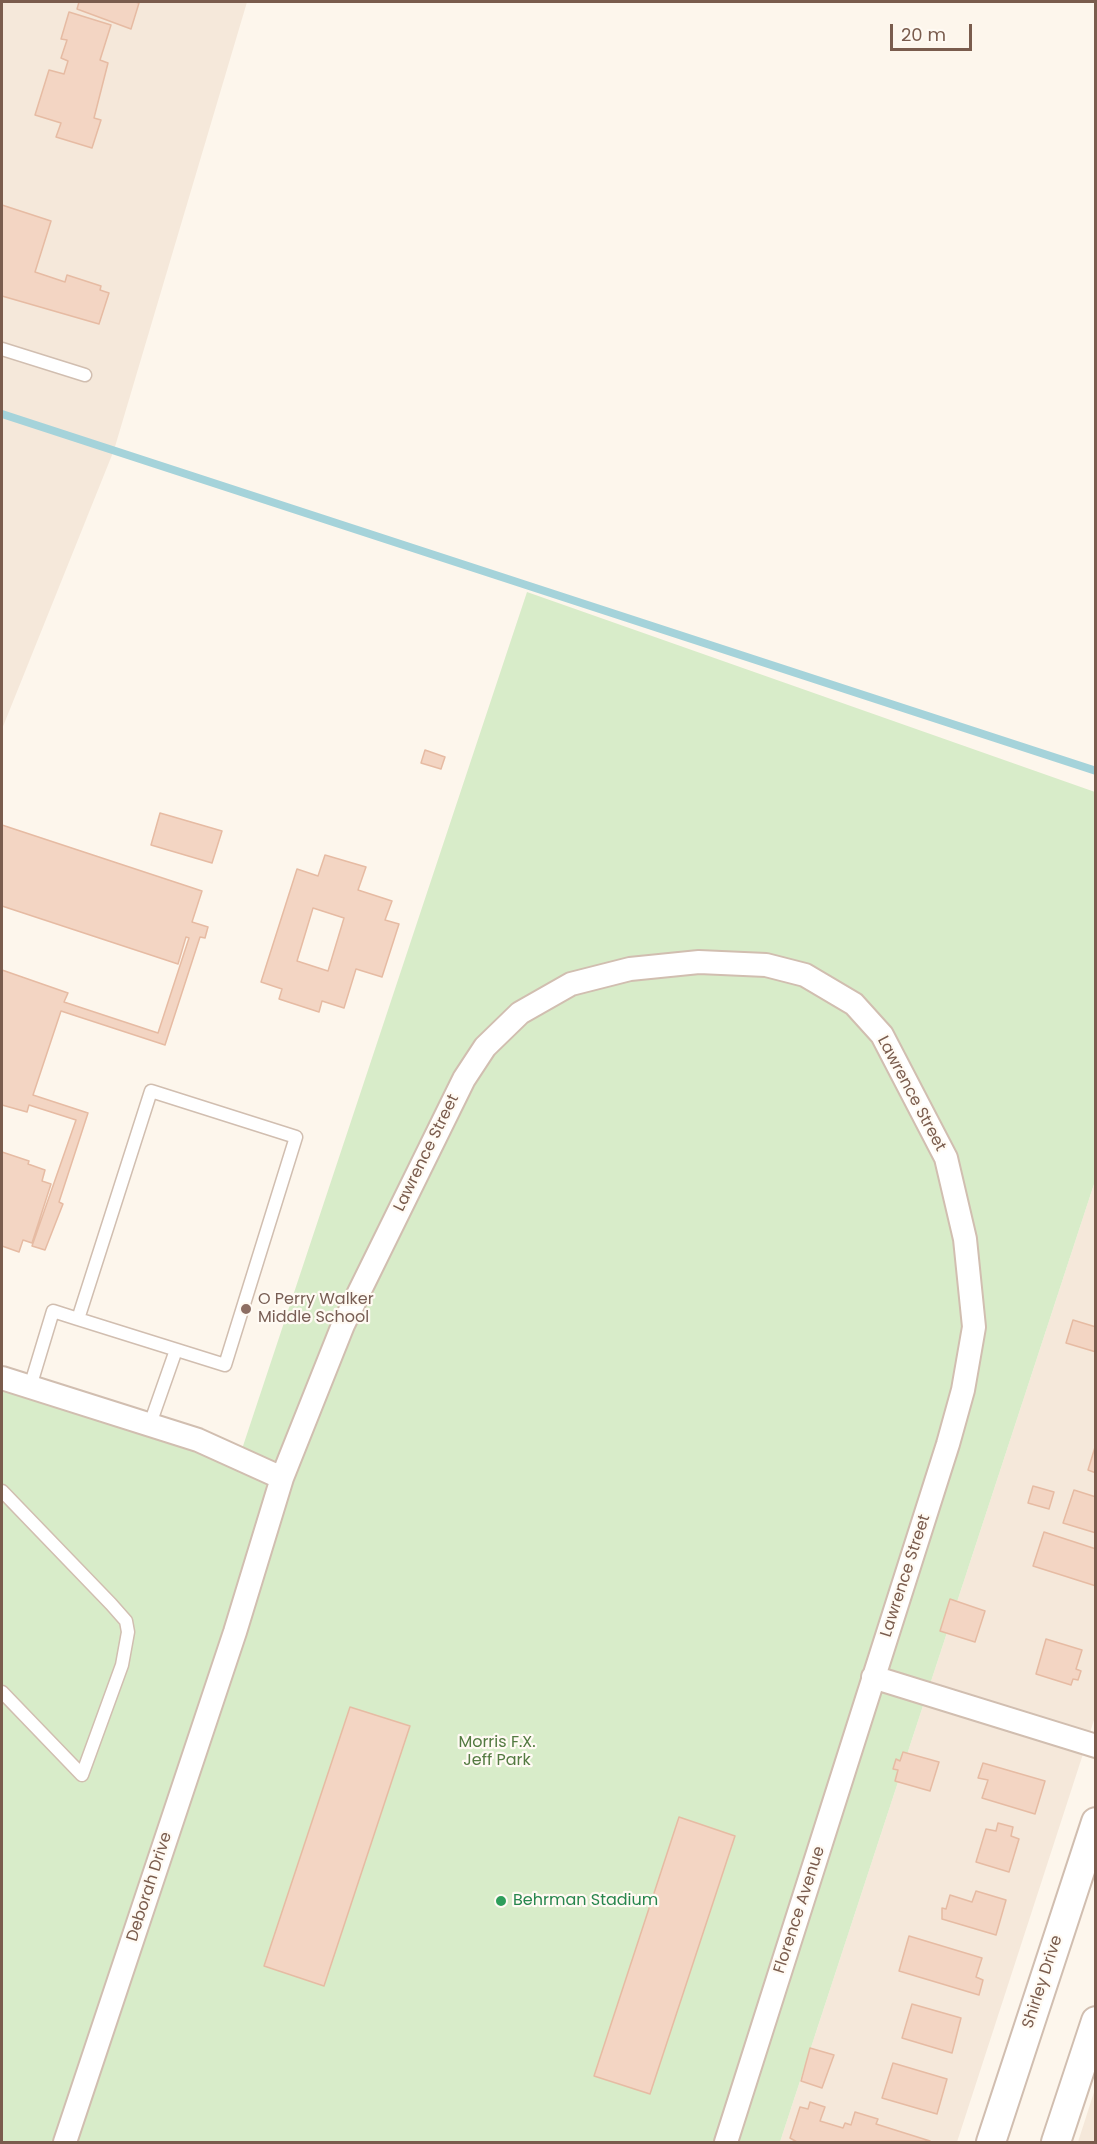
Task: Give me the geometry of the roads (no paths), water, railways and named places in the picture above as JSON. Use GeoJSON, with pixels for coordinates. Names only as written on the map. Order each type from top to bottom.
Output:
{"type":"FeatureCollection","features":[{"type":"Feature","properties":{"kind":"street","name":"Lawrence Street"},"geometry":{"type":"LineString","coordinates":[[235,1632],[282,1478],[343,1325],[464,1079],[485,1047],[520,1013],[571,984],[630,969],[699,962],[766,965],[805,975],[854,1004],[882,1035],[946,1158],[965,1239],[974,1327],[963,1390],[948,1444],[873,1677]]}},
{"type":"Feature","properties":{"kind":"street"},"geometry":{"type":"LineString","coordinates":[[2,1378],[198,1440],[282,1478]]}},
{"type":"Feature","properties":{"kind":"street","name":"Deborah Drive"},"geometry":{"type":"LineString","coordinates":[[65,2142],[235,1632]]}},
{"type":"Feature","properties":{"kind":"street"},"geometry":{"type":"LineString","coordinates":[[873,1677],[1095,1746]]}},
{"type":"Feature","properties":{"kind":"street","name":"Florence Avenue"},"geometry":{"type":"LineString","coordinates":[[726,2142],[873,1677]]}},
{"type":"Feature","properties":{"kind":"street","name":"Shirley Drive"},"geometry":{"type":"LineString","coordinates":[[991,2142],[1095,1822]]}},
{"type":"Feature","properties":{"kind":"street"},"geometry":{"type":"LineString","coordinates":[[1056,2142],[1095,2021]]}},
{"type":"Feature","properties":{"kind":"lane"},"geometry":{"type":"LineString","coordinates":[[2,349],[85,375]]}},
{"type":"Feature","properties":{"kind":"lane"},"geometry":{"type":"LineString","coordinates":[[30,1386],[53,1311],[78,1319],[176,1350],[225,1365],[296,1137],[151,1091],[78,1319]]}},
{"type":"Feature","properties":{"kind":"lane"},"geometry":{"type":"LineString","coordinates":[[150,1424],[176,1350]]}},
{"type":"Feature","properties":{"kind":"lane"},"geometry":{"type":"LineString","coordinates":[[2,1491],[111,1604],[126,1621],[128,1632],[122,1665],[82,1774],[2,1692]]}},
{"type":"Feature","properties":{"kind":"waterway"},"geometry":{"type":"LineString","coordinates":[[2,414],[1096,771]]}},
{"type":"Feature","properties":{"kind":"place","name":"O Perry Walker Middle School"},"geometry":{"type":"Point","coordinates":[246,1309]}},
{"type":"Feature","properties":{"kind":"place","name":"Behrman Stadium"},"geometry":{"type":"Point","coordinates":[501,1901]}},
{"type":"Feature","properties":{"kind":"park label","name":"Morris F.X. Jeff Park"},"geometry":{"type":"Point","coordinates":[497,1752]}}]}
